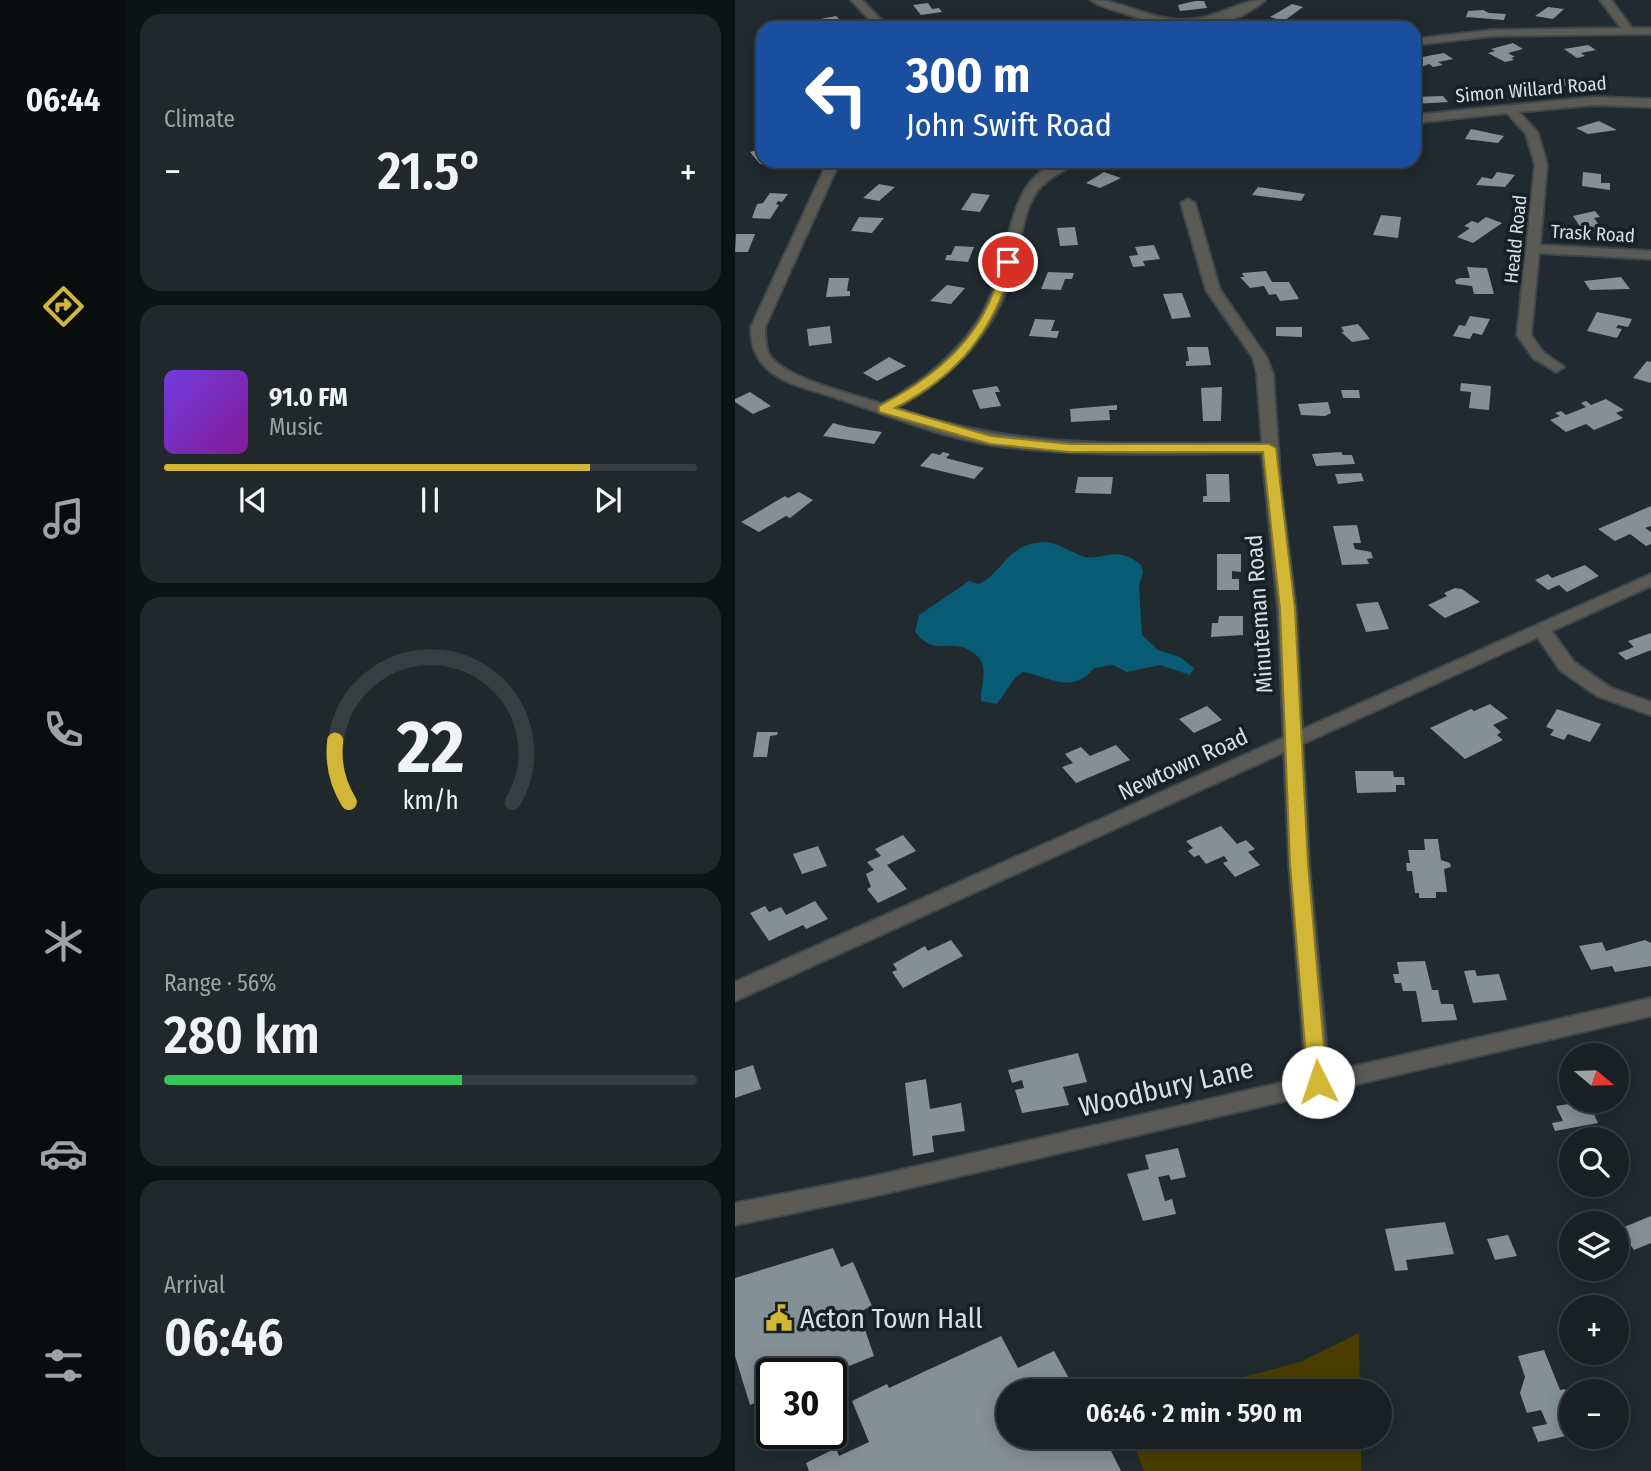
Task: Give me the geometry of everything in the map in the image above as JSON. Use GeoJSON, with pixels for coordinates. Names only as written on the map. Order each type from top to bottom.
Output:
{"type":"FeatureCollection","features":[{"type":"Feature","properties":{"kind":"street"},"geometry":{"type":"LineString","coordinates":[[856,0],[876,21]]}},
{"type":"Feature","properties":{"kind":"street"},"geometry":{"type":"LineString","coordinates":[[1097,0],[1159,21]]}},
{"type":"Feature","properties":{"kind":"street"},"geometry":{"type":"LineString","coordinates":[[1216,21],[1224,20],[1260,0]]}},
{"type":"Feature","properties":{"kind":"street"},"geometry":{"type":"LineString","coordinates":[[1605,0],[1629,31]]}},
{"type":"Feature","properties":{"kind":"street"},"geometry":{"type":"LineString","coordinates":[[1421,42],[1462,34],[1651,31]]}},
{"type":"Feature","properties":{"kind":"street","name":"Simon Willard Road"},"geometry":{"type":"LineString","coordinates":[[1421,118],[1594,101],[1651,103]]}},
{"type":"Feature","properties":{"kind":"street","name":"Heald Road"},"geometry":{"type":"LineString","coordinates":[[1511,110],[1532,133],[1539,150],[1541,165],[1524,335],[1538,355],[1556,368]]}},
{"type":"Feature","properties":{"kind":"street"},"geometry":{"type":"LineString","coordinates":[[831,168],[758,327],[755,344],[760,356],[770,367],[884,409],[990,440],[1069,448],[1269,448]]}},
{"type":"Feature","properties":{"kind":"street"},"geometry":{"type":"LineString","coordinates":[[884,409],[919,390],[950,366],[970,343],[997,297],[1022,200],[1037,181],[1058,168]]}},
{"type":"Feature","properties":{"kind":"street","name":"Minuteman Road"},"geometry":{"type":"LineString","coordinates":[[1188,202],[1213,290],[1260,358],[1265,374],[1269,448],[1287,609],[1292,741],[1318,1082]]}},
{"type":"Feature","properties":{"kind":"street","name":"Trask Road"},"geometry":{"type":"LineString","coordinates":[[1533,249],[1651,255]]}},
{"type":"Feature","properties":{"kind":"street","name":"Newtown Road"},"geometry":{"type":"LineString","coordinates":[[735,992],[1651,579]]}},
{"type":"Feature","properties":{"kind":"street"},"geometry":{"type":"LineString","coordinates":[[1541,629],[1567,666],[1604,692],[1651,709]]}},
{"type":"Feature","properties":{"kind":"street","name":"Woodbury Lane"},"geometry":{"type":"LineString","coordinates":[[735,1214],[870,1187],[1651,1007]]}},
{"type":"Feature","properties":{"kind":"shaded area"},"geometry":{"type":"Polygon","coordinates":[[[1359,1333],[1360,1379],[1236,1379],[1300,1362],[1359,1333]]]}},
{"type":"Feature","properties":{"kind":"shaded area"},"geometry":{"type":"Polygon","coordinates":[[[1136,1449],[1361,1449],[1361,1471],[1144,1471],[1136,1449]]]}},
{"type":"Feature","properties":{"kind":"water"},"geometry":{"type":"Polygon","coordinates":[[[1046,542],[1082,556],[1123,555],[1141,565],[1143,573],[1139,585],[1142,635],[1158,650],[1180,657],[1194,668],[1190,675],[1160,665],[1127,672],[1113,665],[1094,668],[1078,681],[1069,682],[1023,672],[1015,678],[997,704],[981,701],[983,670],[979,658],[965,648],[933,645],[922,639],[915,632],[919,615],[969,581],[979,584],[1023,547],[1046,542]]]}},
{"type":"Feature","properties":{"kind":"building"},"geometry":{"type":"Polygon","coordinates":[[[1204,1],[1207,8],[1180,11],[1178,5],[1204,1]]]}},
{"type":"Feature","properties":{"kind":"building"},"geometry":{"type":"Polygon","coordinates":[[[928,3],[932,9],[939,8],[942,12],[921,15],[913,5],[928,3]]]}},
{"type":"Feature","properties":{"kind":"building"},"geometry":{"type":"Polygon","coordinates":[[[1292,4],[1303,7],[1284,21],[1270,17],[1292,4]]]}},
{"type":"Feature","properties":{"kind":"building"},"geometry":{"type":"Polygon","coordinates":[[[1548,7],[1564,9],[1553,19],[1535,16],[1548,7]]]}},
{"type":"Feature","properties":{"kind":"building"},"geometry":{"type":"Polygon","coordinates":[[[1483,10],[1506,14],[1504,20],[1466,17],[1468,11],[1483,10]]]}},
{"type":"Feature","properties":{"kind":"building"},"geometry":{"type":"Polygon","coordinates":[[[836,16],[841,21],[823,21],[821,19],[836,16]]]}},
{"type":"Feature","properties":{"kind":"building"},"geometry":{"type":"Polygon","coordinates":[[[1513,43],[1523,49],[1508,53],[1515,57],[1511,58],[1514,60],[1505,62],[1488,53],[1495,51],[1491,49],[1513,43]]]}},
{"type":"Feature","properties":{"kind":"building"},"geometry":{"type":"Polygon","coordinates":[[[1588,45],[1596,50],[1581,53],[1585,56],[1577,58],[1564,49],[1588,45]]]}},
{"type":"Feature","properties":{"kind":"building"},"geometry":{"type":"Polygon","coordinates":[[[1444,53],[1453,59],[1438,62],[1443,65],[1433,67],[1429,64],[1421,67],[1421,57],[1444,53]]]}},
{"type":"Feature","properties":{"kind":"building"},"geometry":{"type":"Polygon","coordinates":[[[1558,78],[1591,82],[1589,88],[1555,85],[1558,78]]]}},
{"type":"Feature","properties":{"kind":"building"},"geometry":{"type":"Polygon","coordinates":[[[1494,86],[1502,95],[1475,98],[1469,91],[1494,86]]]}},
{"type":"Feature","properties":{"kind":"building"},"geometry":{"type":"Polygon","coordinates":[[[1443,96],[1448,102],[1421,104],[1421,97],[1443,96]]]}},
{"type":"Feature","properties":{"kind":"building"},"geometry":{"type":"Polygon","coordinates":[[[1599,121],[1617,130],[1588,134],[1576,128],[1599,121]]]}},
{"type":"Feature","properties":{"kind":"building"},"geometry":{"type":"Polygon","coordinates":[[[1471,129],[1504,136],[1498,143],[1465,139],[1471,129]]]}},
{"type":"Feature","properties":{"kind":"building"},"geometry":{"type":"Polygon","coordinates":[[[1104,172],[1121,178],[1100,188],[1086,183],[1104,172]]]}},
{"type":"Feature","properties":{"kind":"building"},"geometry":{"type":"Polygon","coordinates":[[[1497,172],[1515,175],[1505,187],[1476,185],[1482,177],[1492,179],[1497,172]]]}},
{"type":"Feature","properties":{"kind":"building"},"geometry":{"type":"Polygon","coordinates":[[[1583,172],[1601,174],[1601,183],[1610,183],[1610,190],[1582,186],[1583,172]]]}},
{"type":"Feature","properties":{"kind":"building"},"geometry":{"type":"Polygon","coordinates":[[[879,184],[895,187],[879,201],[863,198],[879,184]]]}},
{"type":"Feature","properties":{"kind":"building"},"geometry":{"type":"Polygon","coordinates":[[[1258,187],[1305,194],[1301,201],[1252,195],[1258,187]]]}},
{"type":"Feature","properties":{"kind":"building"},"geometry":{"type":"Polygon","coordinates":[[[770,193],[788,194],[782,202],[778,201],[776,204],[779,205],[770,219],[752,218],[757,204],[763,203],[770,193]]]}},
{"type":"Feature","properties":{"kind":"building"},"geometry":{"type":"Polygon","coordinates":[[[972,193],[990,195],[980,212],[961,210],[972,193]]]}},
{"type":"Feature","properties":{"kind":"building"},"geometry":{"type":"Polygon","coordinates":[[[1595,211],[1600,217],[1594,218],[1604,232],[1585,234],[1573,216],[1595,211]]]}},
{"type":"Feature","properties":{"kind":"building"},"geometry":{"type":"Polygon","coordinates":[[[1381,215],[1401,217],[1398,238],[1373,235],[1381,215]]]}},
{"type":"Feature","properties":{"kind":"building"},"geometry":{"type":"Polygon","coordinates":[[[859,217],[884,218],[872,233],[851,231],[859,217]]]}},
{"type":"Feature","properties":{"kind":"building"},"geometry":{"type":"Polygon","coordinates":[[[1486,217],[1502,223],[1473,243],[1457,237],[1470,228],[1464,226],[1472,221],[1478,223],[1486,217]]]}},
{"type":"Feature","properties":{"kind":"building"},"geometry":{"type":"Polygon","coordinates":[[[1075,227],[1078,245],[1060,246],[1057,228],[1075,227]]]}},
{"type":"Feature","properties":{"kind":"building"},"geometry":{"type":"Polygon","coordinates":[[[736,234],[755,234],[748,252],[735,252],[736,234]]]}},
{"type":"Feature","properties":{"kind":"building"},"geometry":{"type":"Polygon","coordinates":[[[1154,245],[1160,259],[1143,261],[1145,266],[1133,267],[1129,256],[1138,255],[1135,247],[1154,245]]]}},
{"type":"Feature","properties":{"kind":"building"},"geometry":{"type":"Polygon","coordinates":[[[955,246],[974,247],[968,262],[945,260],[955,246]]]}},
{"type":"Feature","properties":{"kind":"building"},"geometry":{"type":"Polygon","coordinates":[[[1467,267],[1487,268],[1494,294],[1474,294],[1472,286],[1456,284],[1455,280],[1470,278],[1467,267]]]}},
{"type":"Feature","properties":{"kind":"building"},"geometry":{"type":"Polygon","coordinates":[[[1266,271],[1272,282],[1289,282],[1299,299],[1280,301],[1276,294],[1269,295],[1264,286],[1250,288],[1240,277],[1244,277],[1242,273],[1266,271]]]}},
{"type":"Feature","properties":{"kind":"building"},"geometry":{"type":"Polygon","coordinates":[[[1048,272],[1074,273],[1072,279],[1065,279],[1061,290],[1041,289],[1048,272]]]}},
{"type":"Feature","properties":{"kind":"building"},"geometry":{"type":"Polygon","coordinates":[[[1621,277],[1630,289],[1590,290],[1584,281],[1621,277]]]}},
{"type":"Feature","properties":{"kind":"building"},"geometry":{"type":"Polygon","coordinates":[[[829,278],[849,278],[847,291],[850,291],[850,296],[826,297],[829,278]]]}},
{"type":"Feature","properties":{"kind":"building"},"geometry":{"type":"Polygon","coordinates":[[[947,285],[965,288],[951,304],[930,301],[947,285]]]}},
{"type":"Feature","properties":{"kind":"building"},"geometry":{"type":"Polygon","coordinates":[[[1182,293],[1191,317],[1172,319],[1163,294],[1182,293]]]}},
{"type":"Feature","properties":{"kind":"building"},"geometry":{"type":"Polygon","coordinates":[[[1597,312],[1632,319],[1628,327],[1618,325],[1616,328],[1622,329],[1617,338],[1587,331],[1597,312]]]}},
{"type":"Feature","properties":{"kind":"building"},"geometry":{"type":"Polygon","coordinates":[[[1470,316],[1490,319],[1482,335],[1473,333],[1470,339],[1453,336],[1459,325],[1465,326],[1470,316]]]}},
{"type":"Feature","properties":{"kind":"building"},"geometry":{"type":"Polygon","coordinates":[[[1035,319],[1055,320],[1051,331],[1059,331],[1057,338],[1029,336],[1035,319]]]}},
{"type":"Feature","properties":{"kind":"building"},"geometry":{"type":"Polygon","coordinates":[[[1358,324],[1370,339],[1352,342],[1341,332],[1344,332],[1341,327],[1358,324]]]}},
{"type":"Feature","properties":{"kind":"building"},"geometry":{"type":"Polygon","coordinates":[[[830,326],[832,343],[809,346],[807,329],[830,326]]]}},
{"type":"Feature","properties":{"kind":"building"},"geometry":{"type":"Polygon","coordinates":[[[1276,327],[1302,327],[1302,337],[1276,336],[1276,327]]]}},
{"type":"Feature","properties":{"kind":"building"},"geometry":{"type":"Polygon","coordinates":[[[1187,347],[1208,347],[1211,365],[1186,366],[1186,361],[1189,361],[1187,347]]]}},
{"type":"Feature","properties":{"kind":"building"},"geometry":{"type":"Polygon","coordinates":[[[889,357],[906,366],[877,381],[863,373],[889,357]]]}},
{"type":"Feature","properties":{"kind":"building"},"geometry":{"type":"Polygon","coordinates":[[[1647,361],[1651,362],[1651,383],[1633,378],[1647,361]]]}},
{"type":"Feature","properties":{"kind":"building"},"geometry":{"type":"Polygon","coordinates":[[[1461,383],[1491,386],[1489,410],[1469,408],[1471,392],[1460,391],[1461,383]]]}},
{"type":"Feature","properties":{"kind":"building"},"geometry":{"type":"Polygon","coordinates":[[[997,386],[1000,392],[995,392],[1001,406],[980,409],[972,390],[997,386]]]}},
{"type":"Feature","properties":{"kind":"building"},"geometry":{"type":"Polygon","coordinates":[[[1222,387],[1221,421],[1203,421],[1201,388],[1222,387]]]}},
{"type":"Feature","properties":{"kind":"building"},"geometry":{"type":"Polygon","coordinates":[[[1341,390],[1359,390],[1360,398],[1343,398],[1341,390]]]}},
{"type":"Feature","properties":{"kind":"building"},"geometry":{"type":"Polygon","coordinates":[[[750,392],[771,406],[753,414],[735,402],[735,399],[750,392]]]}},
{"type":"Feature","properties":{"kind":"building"},"geometry":{"type":"Polygon","coordinates":[[[1606,399],[1624,410],[1616,413],[1623,418],[1594,430],[1586,424],[1566,432],[1550,420],[1560,416],[1555,413],[1561,411],[1566,415],[1586,407],[1581,403],[1586,401],[1591,405],[1606,399]]]}},
{"type":"Feature","properties":{"kind":"building"},"geometry":{"type":"Polygon","coordinates":[[[1328,402],[1331,413],[1325,416],[1301,415],[1298,404],[1328,402]]]}},
{"type":"Feature","properties":{"kind":"building"},"geometry":{"type":"Polygon","coordinates":[[[1117,405],[1117,410],[1109,410],[1110,420],[1071,422],[1070,409],[1117,405]]]}},
{"type":"Feature","properties":{"kind":"building"},"geometry":{"type":"Polygon","coordinates":[[[833,423],[882,432],[874,444],[823,436],[833,423]]]}},
{"type":"Feature","properties":{"kind":"building"},"geometry":{"type":"Polygon","coordinates":[[[943,452],[950,454],[946,458],[984,468],[974,479],[920,466],[932,453],[940,455],[943,452]]]}},
{"type":"Feature","properties":{"kind":"building"},"geometry":{"type":"Polygon","coordinates":[[[1341,452],[1343,455],[1352,455],[1355,464],[1316,466],[1312,454],[1341,452]]]}},
{"type":"Feature","properties":{"kind":"building"},"geometry":{"type":"Polygon","coordinates":[[[1361,473],[1364,481],[1338,484],[1335,474],[1361,473]]]}},
{"type":"Feature","properties":{"kind":"building"},"geometry":{"type":"Polygon","coordinates":[[[1206,474],[1229,474],[1230,502],[1203,502],[1203,496],[1207,496],[1206,474]]]}},
{"type":"Feature","properties":{"kind":"building"},"geometry":{"type":"Polygon","coordinates":[[[1078,477],[1113,477],[1111,494],[1075,493],[1078,477]]]}},
{"type":"Feature","properties":{"kind":"building"},"geometry":{"type":"Polygon","coordinates":[[[799,492],[813,500],[790,518],[786,516],[759,532],[741,522],[785,496],[788,498],[799,492]]]}},
{"type":"Feature","properties":{"kind":"building"},"geometry":{"type":"Polygon","coordinates":[[[1651,506],[1651,526],[1645,528],[1651,532],[1651,544],[1646,546],[1630,534],[1615,541],[1598,529],[1651,506]]]}},
{"type":"Feature","properties":{"kind":"building"},"geometry":{"type":"Polygon","coordinates":[[[1357,525],[1361,543],[1353,543],[1355,549],[1371,552],[1373,558],[1367,559],[1369,564],[1342,565],[1333,526],[1357,525]]]}},
{"type":"Feature","properties":{"kind":"building"},"geometry":{"type":"Polygon","coordinates":[[[1217,554],[1241,554],[1241,572],[1232,571],[1232,579],[1239,579],[1239,590],[1217,590],[1217,554]]]}},
{"type":"Feature","properties":{"kind":"building"},"geometry":{"type":"Polygon","coordinates":[[[1585,565],[1599,576],[1567,592],[1559,585],[1548,590],[1535,580],[1548,574],[1552,578],[1585,565]]]}},
{"type":"Feature","properties":{"kind":"building"},"geometry":{"type":"Polygon","coordinates":[[[1455,588],[1462,589],[1480,602],[1445,618],[1428,605],[1447,596],[1444,593],[1455,588]]]}},
{"type":"Feature","properties":{"kind":"building"},"geometry":{"type":"Polygon","coordinates":[[[1378,602],[1389,629],[1366,632],[1356,604],[1378,602]]]}},
{"type":"Feature","properties":{"kind":"building"},"geometry":{"type":"Polygon","coordinates":[[[1219,616],[1243,616],[1243,635],[1211,637],[1212,623],[1218,623],[1219,616]]]}},
{"type":"Feature","properties":{"kind":"building"},"geometry":{"type":"Polygon","coordinates":[[[1651,633],[1651,650],[1626,660],[1618,653],[1634,647],[1628,641],[1651,633]]]}},
{"type":"Feature","properties":{"kind":"building"},"geometry":{"type":"Polygon","coordinates":[[[1490,704],[1508,718],[1493,725],[1501,732],[1497,735],[1503,740],[1465,759],[1430,728],[1471,709],[1474,711],[1490,704]]]}},
{"type":"Feature","properties":{"kind":"building"},"geometry":{"type":"Polygon","coordinates":[[[1207,706],[1222,720],[1194,733],[1179,719],[1207,706]]]}},
{"type":"Feature","properties":{"kind":"building"},"geometry":{"type":"Polygon","coordinates":[[[1557,709],[1601,724],[1590,742],[1568,734],[1564,740],[1550,735],[1554,730],[1546,727],[1557,709]]]}},
{"type":"Feature","properties":{"kind":"building"},"geometry":{"type":"Polygon","coordinates":[[[757,732],[778,732],[777,735],[770,736],[767,757],[753,757],[757,732]]]}},
{"type":"Feature","properties":{"kind":"building"},"geometry":{"type":"Polygon","coordinates":[[[1116,745],[1130,760],[1076,783],[1062,767],[1073,763],[1065,754],[1081,747],[1090,756],[1116,745]]]}},
{"type":"Feature","properties":{"kind":"building"},"geometry":{"type":"Polygon","coordinates":[[[1355,771],[1393,771],[1394,777],[1404,777],[1405,785],[1396,785],[1396,792],[1357,793],[1355,771]]]}},
{"type":"Feature","properties":{"kind":"building"},"geometry":{"type":"Polygon","coordinates":[[[1221,826],[1237,844],[1246,840],[1255,849],[1248,852],[1260,865],[1235,877],[1223,863],[1228,861],[1224,856],[1206,864],[1199,855],[1194,857],[1188,851],[1193,848],[1186,841],[1221,826]]]}},
{"type":"Feature","properties":{"kind":"building"},"geometry":{"type":"Polygon","coordinates":[[[903,835],[916,851],[887,865],[907,889],[878,903],[867,889],[871,887],[866,874],[874,870],[867,862],[881,856],[875,849],[903,835]]]}},
{"type":"Feature","properties":{"kind":"building"},"geometry":{"type":"Polygon","coordinates":[[[1424,839],[1438,839],[1441,860],[1450,863],[1451,867],[1444,869],[1447,892],[1436,892],[1436,898],[1419,898],[1419,893],[1415,893],[1412,871],[1407,871],[1406,863],[1410,863],[1408,850],[1425,850],[1424,839]]]}},
{"type":"Feature","properties":{"kind":"building"},"geometry":{"type":"Polygon","coordinates":[[[818,846],[827,866],[802,874],[793,854],[818,846]]]}},
{"type":"Feature","properties":{"kind":"building"},"geometry":{"type":"Polygon","coordinates":[[[815,901],[828,919],[806,929],[803,925],[769,941],[750,913],[765,906],[769,912],[781,907],[786,915],[815,901]]]}},
{"type":"Feature","properties":{"kind":"building"},"geometry":{"type":"Polygon","coordinates":[[[951,940],[963,956],[903,988],[892,972],[897,970],[893,964],[925,946],[928,951],[951,940]]]}},
{"type":"Feature","properties":{"kind":"building"},"geometry":{"type":"Polygon","coordinates":[[[1645,940],[1651,943],[1651,966],[1615,972],[1612,966],[1591,970],[1579,946],[1602,942],[1606,951],[1645,940]]]}},
{"type":"Feature","properties":{"kind":"building"},"geometry":{"type":"Polygon","coordinates":[[[1425,961],[1432,990],[1438,990],[1441,1004],[1453,1004],[1457,1020],[1422,1022],[1416,991],[1403,991],[1401,983],[1395,983],[1393,974],[1399,974],[1397,962],[1425,961]]]}},
{"type":"Feature","properties":{"kind":"building"},"geometry":{"type":"Polygon","coordinates":[[[1475,970],[1477,976],[1499,974],[1507,1000],[1473,1003],[1464,971],[1475,970]]]}},
{"type":"Feature","properties":{"kind":"building"},"geometry":{"type":"Polygon","coordinates":[[[1078,1053],[1087,1082],[1063,1087],[1069,1105],[1022,1113],[1015,1090],[1024,1088],[1022,1080],[1012,1083],[1008,1070],[1078,1053]]]}},
{"type":"Feature","properties":{"kind":"building"},"geometry":{"type":"Polygon","coordinates":[[[753,1065],[761,1089],[735,1098],[735,1071],[753,1065]]]}},
{"type":"Feature","properties":{"kind":"building"},"geometry":{"type":"Polygon","coordinates":[[[926,1079],[930,1109],[961,1103],[965,1131],[932,1136],[934,1152],[913,1156],[905,1083],[926,1079]]]}},
{"type":"Feature","properties":{"kind":"building"},"geometry":{"type":"Polygon","coordinates":[[[1559,1113],[1593,1113],[1598,1123],[1559,1127],[1559,1130],[1555,1131],[1552,1123],[1563,1121],[1559,1113]]]}},
{"type":"Feature","properties":{"kind":"building"},"geometry":{"type":"Polygon","coordinates":[[[1178,1148],[1186,1177],[1171,1180],[1169,1175],[1158,1177],[1165,1201],[1172,1199],[1176,1214],[1143,1221],[1127,1174],[1149,1169],[1145,1155],[1178,1148]]]}},
{"type":"Feature","properties":{"kind":"building"},"geometry":{"type":"Polygon","coordinates":[[[1651,1216],[1651,1243],[1634,1250],[1629,1243],[1629,1225],[1651,1216]]]}},
{"type":"Feature","properties":{"kind":"building"},"geometry":{"type":"Polygon","coordinates":[[[1445,1222],[1454,1254],[1406,1260],[1408,1270],[1395,1271],[1385,1229],[1445,1222]]]}},
{"type":"Feature","properties":{"kind":"building"},"geometry":{"type":"Polygon","coordinates":[[[1508,1235],[1517,1256],[1495,1260],[1487,1239],[1508,1235]]]}},
{"type":"Feature","properties":{"kind":"building"},"geometry":{"type":"Polygon","coordinates":[[[833,1248],[841,1267],[853,1262],[872,1306],[859,1312],[874,1356],[847,1367],[847,1358],[756,1358],[756,1403],[750,1405],[735,1356],[735,1278],[833,1248]]]}},
{"type":"Feature","properties":{"kind":"building"},"geometry":{"type":"Polygon","coordinates":[[[1001,1336],[1018,1368],[1054,1351],[1069,1379],[996,1379],[996,1449],[1110,1449],[1121,1471],[809,1471],[806,1463],[834,1449],[839,1456],[869,1442],[852,1401],[887,1384],[889,1388],[1001,1336]]]}},
{"type":"Feature","properties":{"kind":"building"},"geometry":{"type":"Polygon","coordinates":[[[1544,1350],[1559,1388],[1559,1438],[1538,1442],[1532,1427],[1547,1424],[1541,1410],[1527,1413],[1520,1393],[1525,1377],[1518,1356],[1544,1350]]]}},
{"type":"Feature","properties":{"kind":"place","name":"Acton Town Hall"},"geometry":{"type":"Point","coordinates":[779,1318]}},
{"type":"Feature","properties":{"kind":"route"},"geometry":{"type":"LineString","coordinates":[[1008,262],[997,297],[970,343],[950,366],[919,390],[884,409],[990,440],[1069,448],[1125,450],[1269,448],[1287,609],[1299,864],[1311,975],[1318,1082]]}}]}
